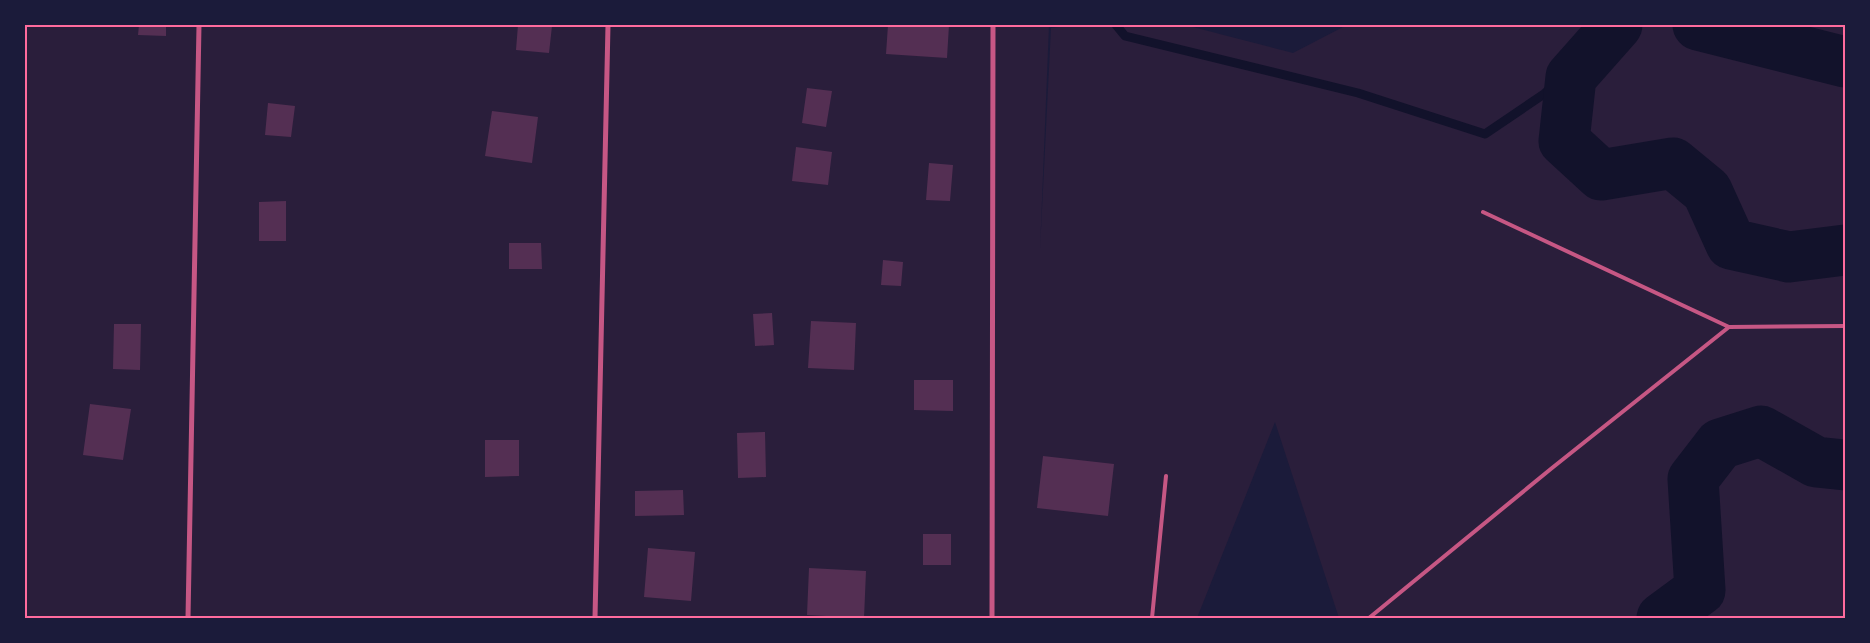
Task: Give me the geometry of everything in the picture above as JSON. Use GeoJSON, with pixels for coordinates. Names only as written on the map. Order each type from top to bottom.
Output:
{"type":"FeatureCollection","features":[{"type":"Feature","properties":{"kind":"street"},"geometry":{"type":"LineString","coordinates":[[188,618],[199,25]]}},
{"type":"Feature","properties":{"kind":"street"},"geometry":{"type":"LineString","coordinates":[[595,618],[608,25]]}},
{"type":"Feature","properties":{"kind":"street"},"geometry":{"type":"LineString","coordinates":[[992,618],[993,25]]}},
{"type":"Feature","properties":{"kind":"lane"},"geometry":{"type":"LineString","coordinates":[[1483,212],[1730,327],[1845,326]]}},
{"type":"Feature","properties":{"kind":"lane"},"geometry":{"type":"LineString","coordinates":[[1369,618],[1552,468],[1730,327]]}},
{"type":"Feature","properties":{"kind":"lane"},"geometry":{"type":"LineString","coordinates":[[1152,618],[1166,476]]}},
{"type":"Feature","properties":{"kind":"shaded area"},"geometry":{"type":"Polygon","coordinates":[[[25,25],[1049,25],[1040,250],[1051,28],[1076,25],[1185,25],[1293,53],[1347,25],[1845,25],[1845,618],[1339,618],[1275,422],[1197,618],[25,618],[25,25]]]}},
{"type":"Feature","properties":{"kind":"building"},"geometry":{"type":"Polygon","coordinates":[[[139,25],[166,25],[166,36],[138,35],[139,25]]]}},
{"type":"Feature","properties":{"kind":"building"},"geometry":{"type":"Polygon","coordinates":[[[518,25],[552,26],[549,53],[516,50],[518,25]]]}},
{"type":"Feature","properties":{"kind":"building"},"geometry":{"type":"Polygon","coordinates":[[[888,25],[949,25],[947,58],[886,54],[888,25]]]}},
{"type":"Feature","properties":{"kind":"building"},"geometry":{"type":"Polygon","coordinates":[[[807,88],[832,91],[826,127],[802,123],[807,88]]]}},
{"type":"Feature","properties":{"kind":"building"},"geometry":{"type":"Polygon","coordinates":[[[268,103],[295,106],[291,137],[265,135],[268,103]]]}},
{"type":"Feature","properties":{"kind":"building"},"geometry":{"type":"Polygon","coordinates":[[[492,111],[538,117],[532,163],[485,156],[492,111]]]}},
{"type":"Feature","properties":{"kind":"building"},"geometry":{"type":"Polygon","coordinates":[[[796,147],[832,152],[828,185],[792,181],[796,147]]]}},
{"type":"Feature","properties":{"kind":"building"},"geometry":{"type":"Polygon","coordinates":[[[929,163],[953,165],[950,201],[926,200],[929,163]]]}},
{"type":"Feature","properties":{"kind":"building"},"geometry":{"type":"Polygon","coordinates":[[[286,201],[286,241],[259,241],[259,202],[286,201]]]}},
{"type":"Feature","properties":{"kind":"building"},"geometry":{"type":"Polygon","coordinates":[[[509,243],[541,243],[542,269],[509,269],[509,243]]]}},
{"type":"Feature","properties":{"kind":"building"},"geometry":{"type":"Polygon","coordinates":[[[883,260],[903,262],[901,286],[881,285],[883,260]]]}},
{"type":"Feature","properties":{"kind":"building"},"geometry":{"type":"Polygon","coordinates":[[[772,313],[774,345],[755,346],[753,314],[772,313]]]}},
{"type":"Feature","properties":{"kind":"building"},"geometry":{"type":"Polygon","coordinates":[[[811,321],[856,323],[854,370],[808,368],[811,321]]]}},
{"type":"Feature","properties":{"kind":"building"},"geometry":{"type":"Polygon","coordinates":[[[114,324],[141,324],[140,370],[113,369],[114,324]]]}},
{"type":"Feature","properties":{"kind":"building"},"geometry":{"type":"Polygon","coordinates":[[[914,380],[953,380],[953,411],[914,410],[914,380]]]}},
{"type":"Feature","properties":{"kind":"building"},"geometry":{"type":"Polygon","coordinates":[[[90,404],[131,409],[123,460],[83,455],[90,404]]]}},
{"type":"Feature","properties":{"kind":"building"},"geometry":{"type":"Polygon","coordinates":[[[765,432],[766,477],[738,478],[737,433],[765,432]]]}},
{"type":"Feature","properties":{"kind":"building"},"geometry":{"type":"Polygon","coordinates":[[[485,440],[519,440],[519,476],[485,477],[485,440]]]}},
{"type":"Feature","properties":{"kind":"building"},"geometry":{"type":"Polygon","coordinates":[[[1043,456],[1114,464],[1108,516],[1037,508],[1043,456]]]}},
{"type":"Feature","properties":{"kind":"building"},"geometry":{"type":"Polygon","coordinates":[[[683,490],[684,515],[635,516],[635,491],[683,490]]]}},
{"type":"Feature","properties":{"kind":"building"},"geometry":{"type":"Polygon","coordinates":[[[923,534],[951,534],[951,565],[923,565],[923,534]]]}},
{"type":"Feature","properties":{"kind":"building"},"geometry":{"type":"Polygon","coordinates":[[[648,548],[695,552],[691,601],[644,597],[648,548]]]}},
{"type":"Feature","properties":{"kind":"building"},"geometry":{"type":"Polygon","coordinates":[[[809,568],[866,571],[864,618],[807,615],[809,568]]]}},
{"type":"Feature","properties":{"kind":"waterway"},"geometry":{"type":"LineString","coordinates":[[1116,25],[1125,36],[1358,93],[1485,134],[1544,94],[1617,25]]}},
{"type":"Feature","properties":{"kind":"waterway"},"geometry":{"type":"LineString","coordinates":[[1617,25],[1571,77],[1564,141],[1601,175],[1673,163],[1707,191],[1731,244],[1789,257],[1845,250]]}},
{"type":"Feature","properties":{"kind":"waterway"},"geometry":{"type":"LineString","coordinates":[[1698,25],[1845,62]]}},
{"type":"Feature","properties":{"kind":"waterway"},"geometry":{"type":"LineString","coordinates":[[1662,618],[1700,590],[1693,479],[1720,444],[1761,431],[1816,462],[1845,465]]}}]}
